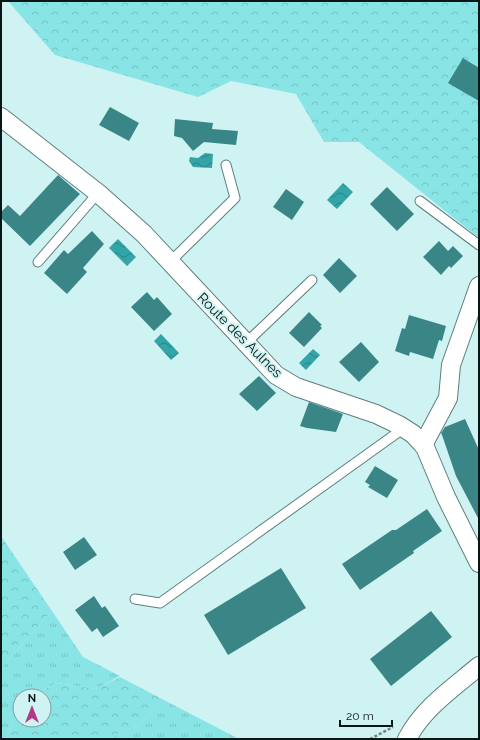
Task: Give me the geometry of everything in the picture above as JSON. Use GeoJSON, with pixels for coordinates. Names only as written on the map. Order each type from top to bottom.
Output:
{"type":"FeatureCollection","features":[{"type":"Feature","properties":{"kind":"street","name":"Route des Aulnes"},"geometry":{"type":"LineString","coordinates":[[1,117],[98,193],[144,234],[276,375],[296,387],[376,414],[413,434],[423,445],[446,497],[479,563]]}},
{"type":"Feature","properties":{"kind":"street"},"geometry":{"type":"LineString","coordinates":[[423,445],[448,398],[451,365],[479,286]]}},
{"type":"Feature","properties":{"kind":"street"},"geometry":{"type":"LineString","coordinates":[[407,739],[414,726],[436,702],[479,666]]}},
{"type":"Feature","properties":{"kind":"lane"},"geometry":{"type":"LineString","coordinates":[[170,262],[235,198],[226,165]]}},
{"type":"Feature","properties":{"kind":"lane"},"geometry":{"type":"LineString","coordinates":[[38,262],[98,193]]}},
{"type":"Feature","properties":{"kind":"lane"},"geometry":{"type":"LineString","coordinates":[[420,201],[479,245]]}},
{"type":"Feature","properties":{"kind":"lane"},"geometry":{"type":"LineString","coordinates":[[246,343],[312,280]]}},
{"type":"Feature","properties":{"kind":"lane"},"geometry":{"type":"LineString","coordinates":[[135,599],[160,603],[404,428]]}},
{"type":"Feature","properties":{"kind":"green space"},"geometry":{"type":"Polygon","coordinates":[[[8,1],[479,1],[479,238],[359,142],[324,142],[296,94],[231,81],[198,97],[55,55],[8,1]]]}},
{"type":"Feature","properties":{"kind":"green space"},"geometry":{"type":"Polygon","coordinates":[[[1,536],[52,611],[1,668],[1,536]]]}},
{"type":"Feature","properties":{"kind":"green space"},"geometry":{"type":"Polygon","coordinates":[[[52,611],[83,657],[120,676],[96,689],[57,683],[47,688],[12,688],[12,725],[6,739],[1,739],[1,668],[52,611]]]}},
{"type":"Feature","properties":{"kind":"green space"},"geometry":{"type":"Polygon","coordinates":[[[120,677],[162,699],[141,723],[108,739],[6,739],[12,725],[12,728],[52,728],[52,688],[47,688],[57,683],[96,689],[120,677]]]}},
{"type":"Feature","properties":{"kind":"green space"},"geometry":{"type":"Polygon","coordinates":[[[162,699],[239,739],[108,739],[141,723],[162,699]]]}},
{"type":"Feature","properties":{"kind":"water"},"geometry":{"type":"Polygon","coordinates":[[[205,153],[213,154],[212,168],[193,167],[189,161],[190,157],[198,158],[205,153]]]}},
{"type":"Feature","properties":{"kind":"water"},"geometry":{"type":"Polygon","coordinates":[[[343,183],[353,192],[337,209],[327,200],[343,183]]]}},
{"type":"Feature","properties":{"kind":"water"},"geometry":{"type":"Polygon","coordinates":[[[118,239],[136,257],[127,266],[109,248],[118,239]]]}},
{"type":"Feature","properties":{"kind":"water"},"geometry":{"type":"Polygon","coordinates":[[[161,334],[179,353],[171,360],[154,341],[161,334]]]}},
{"type":"Feature","properties":{"kind":"water"},"geometry":{"type":"Polygon","coordinates":[[[313,349],[320,355],[306,370],[299,363],[313,349]]]}},
{"type":"Feature","properties":{"kind":"building"},"geometry":{"type":"Polygon","coordinates":[[[463,58],[479,68],[479,101],[448,83],[463,58]]]}},
{"type":"Feature","properties":{"kind":"building"},"geometry":{"type":"Polygon","coordinates":[[[110,107],[139,123],[129,141],[99,125],[110,107]]]}},
{"type":"Feature","properties":{"kind":"building"},"geometry":{"type":"Polygon","coordinates":[[[175,119],[213,123],[212,129],[238,131],[236,145],[204,142],[193,151],[182,138],[174,136],[175,119]]]}},
{"type":"Feature","properties":{"kind":"building"},"geometry":{"type":"Polygon","coordinates":[[[58,175],[80,194],[30,246],[1,218],[1,212],[8,205],[20,216],[58,175]]]}},
{"type":"Feature","properties":{"kind":"building"},"geometry":{"type":"Polygon","coordinates":[[[387,187],[414,214],[397,231],[370,204],[387,187]]]}},
{"type":"Feature","properties":{"kind":"building"},"geometry":{"type":"Polygon","coordinates":[[[286,189],[304,202],[292,220],[273,207],[286,189]]]}},
{"type":"Feature","properties":{"kind":"building"},"geometry":{"type":"Polygon","coordinates":[[[92,231],[104,244],[83,268],[87,272],[67,294],[44,273],[64,250],[68,254],[92,231]]]}},
{"type":"Feature","properties":{"kind":"building"},"geometry":{"type":"Polygon","coordinates":[[[439,241],[448,251],[453,246],[463,256],[451,268],[449,266],[441,275],[423,257],[439,241]]]}},
{"type":"Feature","properties":{"kind":"building"},"geometry":{"type":"Polygon","coordinates":[[[339,258],[357,276],[340,293],[323,275],[339,258]]]}},
{"type":"Feature","properties":{"kind":"building"},"geometry":{"type":"Polygon","coordinates":[[[147,292],[154,300],[157,297],[172,314],[154,331],[131,307],[147,292]]]}},
{"type":"Feature","properties":{"kind":"building"},"geometry":{"type":"Polygon","coordinates":[[[309,312],[322,325],[320,326],[322,328],[304,347],[289,333],[309,312]]]}},
{"type":"Feature","properties":{"kind":"building"},"geometry":{"type":"Polygon","coordinates":[[[409,315],[446,326],[442,341],[439,340],[433,359],[410,352],[409,356],[395,351],[402,328],[405,329],[409,315]]]}},
{"type":"Feature","properties":{"kind":"building"},"geometry":{"type":"Polygon","coordinates":[[[361,342],[379,362],[359,382],[339,362],[361,342]]]}},
{"type":"Feature","properties":{"kind":"building"},"geometry":{"type":"Polygon","coordinates":[[[259,376],[276,393],[257,411],[239,394],[259,376]]]}},
{"type":"Feature","properties":{"kind":"building"},"geometry":{"type":"Polygon","coordinates":[[[309,402],[343,414],[336,432],[300,426],[309,402]]]}},
{"type":"Feature","properties":{"kind":"building"},"geometry":{"type":"Polygon","coordinates":[[[465,419],[479,450],[479,520],[456,476],[441,433],[445,427],[465,419]]]}},
{"type":"Feature","properties":{"kind":"building"},"geometry":{"type":"Polygon","coordinates":[[[375,466],[398,480],[387,498],[368,487],[370,485],[365,482],[375,466]]]}},
{"type":"Feature","properties":{"kind":"building"},"geometry":{"type":"Polygon","coordinates":[[[427,509],[442,531],[413,551],[414,553],[360,590],[342,564],[392,530],[396,530],[427,509]]]}},
{"type":"Feature","properties":{"kind":"building"},"geometry":{"type":"Polygon","coordinates":[[[84,537],[97,555],[75,570],[63,552],[84,537]]]}},
{"type":"Feature","properties":{"kind":"building"},"geometry":{"type":"Polygon","coordinates":[[[281,568],[306,608],[228,655],[204,615],[281,568]]]}},
{"type":"Feature","properties":{"kind":"building"},"geometry":{"type":"Polygon","coordinates":[[[94,596],[102,608],[105,606],[119,626],[103,637],[97,628],[92,632],[75,610],[94,596]]]}},
{"type":"Feature","properties":{"kind":"building"},"geometry":{"type":"Polygon","coordinates":[[[431,611],[452,637],[391,686],[370,659],[431,611]]]}}]}
